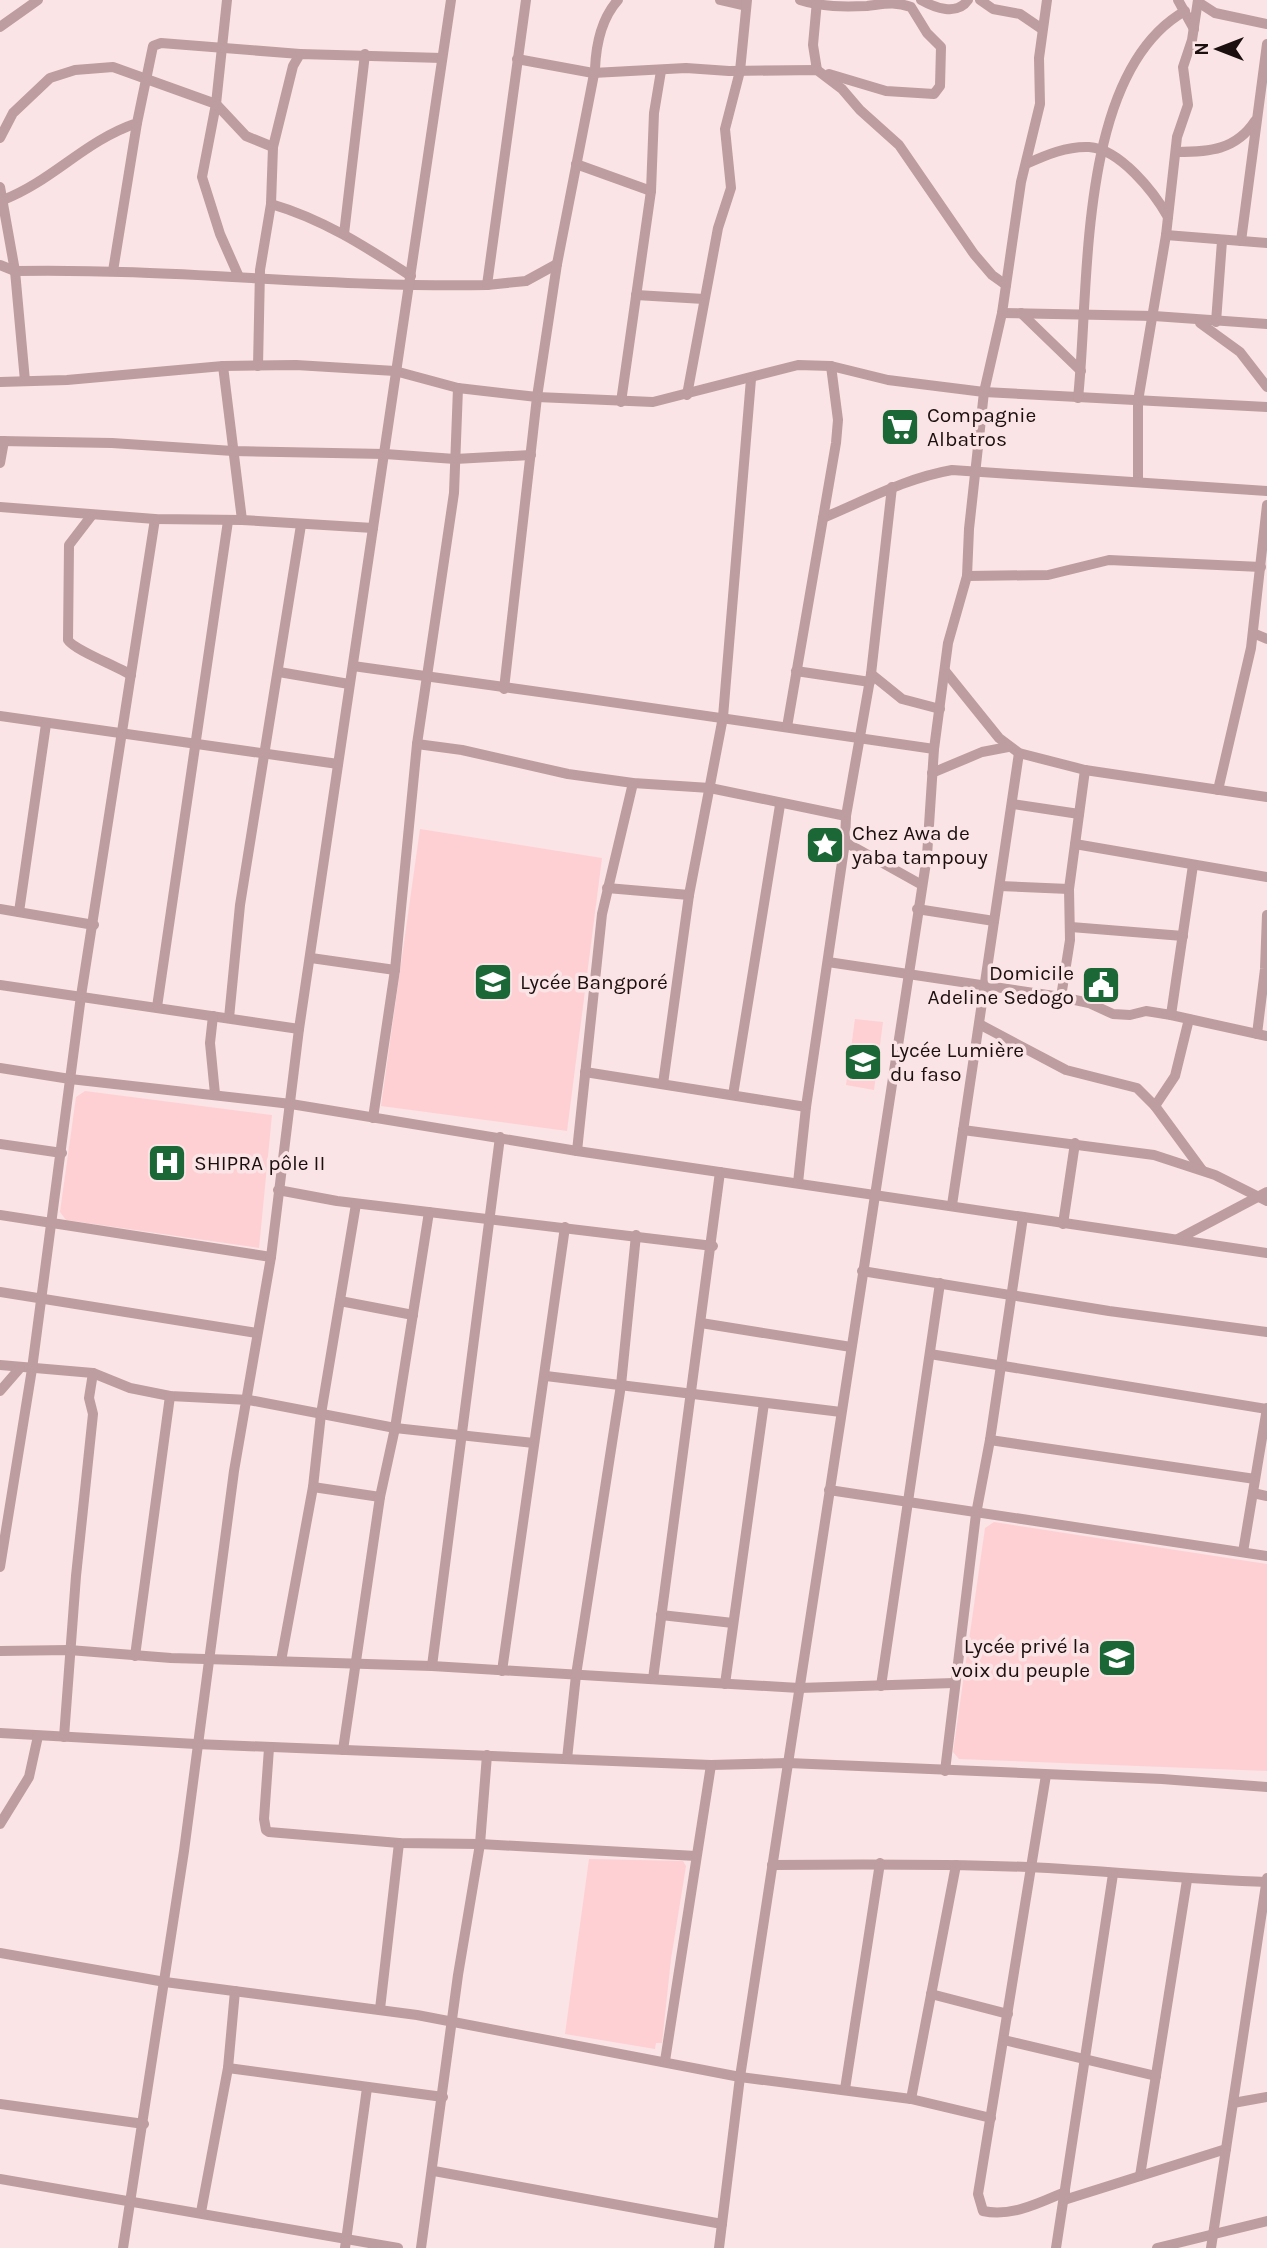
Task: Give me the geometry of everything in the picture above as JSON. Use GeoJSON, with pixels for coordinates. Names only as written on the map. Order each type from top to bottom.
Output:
{"type":"FeatureCollection","features":[{"type":"Feature","properties":{"kind":"street"},"geometry":{"type":"LineString","coordinates":[[0,27],[38,0]]}},
{"type":"Feature","properties":{"kind":"street"},"geometry":{"type":"LineString","coordinates":[[226,0],[216,104],[202,177],[220,234],[239,277]]}},
{"type":"Feature","properties":{"kind":"street"},"geometry":{"type":"LineString","coordinates":[[124,2248],[165,1982],[196,1744],[211,1658],[234,1471],[271,1257],[299,1030],[451,0]]}},
{"type":"Feature","properties":{"kind":"street"},"geometry":{"type":"LineString","coordinates":[[487,285],[526,0]]}},
{"type":"Feature","properties":{"kind":"street"},"geometry":{"type":"LineString","coordinates":[[504,689],[537,397],[557,264],[593,73],[594,55],[601,28],[618,0]]}},
{"type":"Feature","properties":{"kind":"street"},"geometry":{"type":"LineString","coordinates":[[687,396],[718,228],[731,188],[725,129],[740,71],[746,3],[720,0]]}},
{"type":"Feature","properties":{"kind":"street"},"geometry":{"type":"LineString","coordinates":[[517,59],[593,73],[686,68],[821,72],[886,91],[934,94],[940,86],[941,47],[927,33],[911,3],[891,2],[869,6],[800,0]]}},
{"type":"Feature","properties":{"kind":"street"},"geometry":{"type":"LineString","coordinates":[[921,0],[945,9],[956,9],[968,0]]}},
{"type":"Feature","properties":{"kind":"street"},"geometry":{"type":"LineString","coordinates":[[980,0],[993,9],[1020,14],[1042,30]]}},
{"type":"Feature","properties":{"kind":"street"},"geometry":{"type":"LineString","coordinates":[[719,2248],[740,2077],[922,885],[934,748],[948,643],[967,576],[984,392],[1002,313],[1026,164],[1040,104],[1042,30],[1047,0]]}},
{"type":"Feature","properties":{"kind":"street"},"geometry":{"type":"LineString","coordinates":[[1178,0],[1194,30]]}},
{"type":"Feature","properties":{"kind":"street"},"geometry":{"type":"LineString","coordinates":[[1138,482],[1138,401],[1166,235],[1178,131],[1188,105],[1183,67],[1194,30],[1198,1],[1215,13],[1267,24]]}},
{"type":"Feature","properties":{"kind":"street"},"geometry":{"type":"LineString","coordinates":[[817,3],[813,45],[821,72],[899,145],[974,254],[992,275],[1006,285]]}},
{"type":"Feature","properties":{"kind":"street"},"geometry":{"type":"LineString","coordinates":[[1078,398],[1092,207],[1110,112],[1121,87],[1146,47],[1185,10]]}},
{"type":"Feature","properties":{"kind":"street"},"geometry":{"type":"LineString","coordinates":[[113,271],[137,123],[153,46],[161,43],[300,54],[442,58]]}},
{"type":"Feature","properties":{"kind":"street"},"geometry":{"type":"LineString","coordinates":[[1241,241],[1267,44]]}},
{"type":"Feature","properties":{"kind":"street"},"geometry":{"type":"LineString","coordinates":[[258,366],[260,279],[271,204],[273,147],[288,75],[300,54]]}},
{"type":"Feature","properties":{"kind":"street"},"geometry":{"type":"LineString","coordinates":[[344,234],[365,54]]}},
{"type":"Feature","properties":{"kind":"street"},"geometry":{"type":"LineString","coordinates":[[0,138],[13,113],[50,79],[75,70],[113,67],[216,104],[246,136],[273,147]]}},
{"type":"Feature","properties":{"kind":"street"},"geometry":{"type":"LineString","coordinates":[[621,402],[651,191],[654,113],[661,71]]}},
{"type":"Feature","properties":{"kind":"street"},"geometry":{"type":"LineString","coordinates":[[1177,152],[1224,148],[1242,137],[1257,117]]}},
{"type":"Feature","properties":{"kind":"street"},"geometry":{"type":"LineString","coordinates":[[3,200],[38,184],[100,138],[137,123]]}},
{"type":"Feature","properties":{"kind":"street"},"geometry":{"type":"LineString","coordinates":[[1026,164],[1057,151],[1091,147],[1101,150],[1141,178],[1168,217]]}},
{"type":"Feature","properties":{"kind":"street"},"geometry":{"type":"LineString","coordinates":[[576,164],[651,191]]}},
{"type":"Feature","properties":{"kind":"street"},"geometry":{"type":"LineString","coordinates":[[0,187],[15,271],[24,381]]}},
{"type":"Feature","properties":{"kind":"street"},"geometry":{"type":"LineString","coordinates":[[271,204],[301,213],[344,234],[410,281]]}},
{"type":"Feature","properties":{"kind":"street"},"geometry":{"type":"LineString","coordinates":[[1166,235],[1267,243]]}},
{"type":"Feature","properties":{"kind":"street"},"geometry":{"type":"LineString","coordinates":[[1216,322],[1222,241]]}},
{"type":"Feature","properties":{"kind":"street"},"geometry":{"type":"LineString","coordinates":[[0,265],[15,271],[113,271],[260,279],[487,285],[526,281],[557,264]]}},
{"type":"Feature","properties":{"kind":"street"},"geometry":{"type":"LineString","coordinates":[[636,295],[704,299]]}},
{"type":"Feature","properties":{"kind":"street"},"geometry":{"type":"LineString","coordinates":[[1002,313],[1154,316],[1267,324]]}},
{"type":"Feature","properties":{"kind":"street"},"geometry":{"type":"LineString","coordinates":[[1021,313],[1081,371]]}},
{"type":"Feature","properties":{"kind":"street"},"geometry":{"type":"LineString","coordinates":[[1196,321],[1240,352],[1267,387]]}},
{"type":"Feature","properties":{"kind":"street"},"geometry":{"type":"LineString","coordinates":[[0,382],[223,366],[296,365],[396,371],[458,388],[537,397],[653,402],[687,396],[798,365],[831,366],[888,380],[984,392],[1267,407]]}},
{"type":"Feature","properties":{"kind":"street"},"geometry":{"type":"LineString","coordinates":[[223,366],[242,520]]}},
{"type":"Feature","properties":{"kind":"street"},"geometry":{"type":"LineString","coordinates":[[787,727],[838,420],[831,366]]}},
{"type":"Feature","properties":{"kind":"street"},"geometry":{"type":"LineString","coordinates":[[663,1084],[689,895],[723,717],[751,379]]}},
{"type":"Feature","properties":{"kind":"street"},"geometry":{"type":"LineString","coordinates":[[373,1118],[395,970],[417,744],[450,533],[458,388]]}},
{"type":"Feature","properties":{"kind":"street"},"geometry":{"type":"LineString","coordinates":[[0,463],[2,441],[112,443],[233,451],[385,454],[456,459],[531,455]]}},
{"type":"Feature","properties":{"kind":"street"},"geometry":{"type":"LineString","coordinates":[[823,518],[892,487],[940,472],[1267,491]]}},
{"type":"Feature","properties":{"kind":"street"},"geometry":{"type":"LineString","coordinates":[[798,1183],[806,1107],[845,842],[846,817],[862,738],[892,487]]}},
{"type":"Feature","properties":{"kind":"street"},"geometry":{"type":"LineString","coordinates":[[1218,790],[1253,633],[1267,505]]}},
{"type":"Feature","properties":{"kind":"street"},"geometry":{"type":"LineString","coordinates":[[0,507],[155,519],[242,520],[301,526],[373,528]]}},
{"type":"Feature","properties":{"kind":"street"},"geometry":{"type":"LineString","coordinates":[[92,515],[69,545],[68,640],[75,648],[111,662],[131,675]]}},
{"type":"Feature","properties":{"kind":"street"},"geometry":{"type":"LineString","coordinates":[[0,1567],[32,1369],[81,996],[155,519]]}},
{"type":"Feature","properties":{"kind":"street"},"geometry":{"type":"LineString","coordinates":[[157,1007],[228,521]]}},
{"type":"Feature","properties":{"kind":"street"},"geometry":{"type":"LineString","coordinates":[[229,1018],[240,905],[301,526]]}},
{"type":"Feature","properties":{"kind":"street"},"geometry":{"type":"LineString","coordinates":[[967,576],[1048,575],[1109,560],[1261,567]]}},
{"type":"Feature","properties":{"kind":"street"},"geometry":{"type":"LineString","coordinates":[[1253,633],[1267,639]]}},
{"type":"Feature","properties":{"kind":"street"},"geometry":{"type":"LineString","coordinates":[[353,666],[504,689],[609,700],[934,748]]}},
{"type":"Feature","properties":{"kind":"street"},"geometry":{"type":"LineString","coordinates":[[796,671],[870,678],[888,684],[902,699],[940,709]]}},
{"type":"Feature","properties":{"kind":"street"},"geometry":{"type":"LineString","coordinates":[[945,671],[1008,747],[1019,753],[1085,770],[1267,797]]}},
{"type":"Feature","properties":{"kind":"street"},"geometry":{"type":"LineString","coordinates":[[279,672],[349,684]]}},
{"type":"Feature","properties":{"kind":"street"},"geometry":{"type":"LineString","coordinates":[[0,716],[338,764]]}},
{"type":"Feature","properties":{"kind":"street"},"geometry":{"type":"LineString","coordinates":[[19,912],[46,724]]}},
{"type":"Feature","properties":{"kind":"street"},"geometry":{"type":"LineString","coordinates":[[417,744],[632,783],[710,788],[846,817]]}},
{"type":"Feature","properties":{"kind":"street"},"geometry":{"type":"LineString","coordinates":[[932,774],[982,752],[1008,747]]}},
{"type":"Feature","properties":{"kind":"street"},"geometry":{"type":"LineString","coordinates":[[951,1205],[1019,753]]}},
{"type":"Feature","properties":{"kind":"street"},"geometry":{"type":"LineString","coordinates":[[1061,997],[1070,927],[1069,888],[1085,770]]}},
{"type":"Feature","properties":{"kind":"street"},"geometry":{"type":"LineString","coordinates":[[577,1150],[602,914],[632,783]]}},
{"type":"Feature","properties":{"kind":"street"},"geometry":{"type":"LineString","coordinates":[[1013,803],[1079,814]]}},
{"type":"Feature","properties":{"kind":"street"},"geometry":{"type":"LineString","coordinates":[[733,1095],[780,805]]}},
{"type":"Feature","properties":{"kind":"street"},"geometry":{"type":"LineString","coordinates":[[845,842],[922,885]]}},
{"type":"Feature","properties":{"kind":"street"},"geometry":{"type":"LineString","coordinates":[[1075,844],[1267,877]]}},
{"type":"Feature","properties":{"kind":"street"},"geometry":{"type":"LineString","coordinates":[[1171,1015],[1193,866]]}},
{"type":"Feature","properties":{"kind":"street"},"geometry":{"type":"LineString","coordinates":[[1000,886],[1069,888]]}},
{"type":"Feature","properties":{"kind":"street"},"geometry":{"type":"LineString","coordinates":[[607,888],[689,895]]}},
{"type":"Feature","properties":{"kind":"street"},"geometry":{"type":"LineString","coordinates":[[0,909],[94,925]]}},
{"type":"Feature","properties":{"kind":"street"},"geometry":{"type":"LineString","coordinates":[[917,909],[994,921]]}},
{"type":"Feature","properties":{"kind":"street"},"geometry":{"type":"LineString","coordinates":[[828,962],[1061,997],[1089,1003],[1113,1014],[1146,1012],[1171,1015],[1262,1035],[1267,915]]}},
{"type":"Feature","properties":{"kind":"street"},"geometry":{"type":"LineString","coordinates":[[1070,927],[1183,936]]}},
{"type":"Feature","properties":{"kind":"street"},"geometry":{"type":"LineString","coordinates":[[311,958],[395,970]]}},
{"type":"Feature","properties":{"kind":"street"},"geometry":{"type":"LineString","coordinates":[[0,985],[299,1030]]}},
{"type":"Feature","properties":{"kind":"street"},"geometry":{"type":"LineString","coordinates":[[214,1016],[210,1043],[215,1094]]}},
{"type":"Feature","properties":{"kind":"street"},"geometry":{"type":"LineString","coordinates":[[1155,1106],[1175,1076],[1189,1019]]}},
{"type":"Feature","properties":{"kind":"street"},"geometry":{"type":"LineString","coordinates":[[979,1024],[1066,1070],[1137,1088],[1155,1106],[1202,1170]]}},
{"type":"Feature","properties":{"kind":"street"},"geometry":{"type":"LineString","coordinates":[[0,1068],[70,1079],[291,1104],[720,1172],[1267,1252]]}},
{"type":"Feature","properties":{"kind":"street"},"geometry":{"type":"LineString","coordinates":[[585,1072],[806,1107]]}},
{"type":"Feature","properties":{"kind":"street"},"geometry":{"type":"LineString","coordinates":[[963,1130],[1154,1155],[1202,1170],[1265,1196]]}},
{"type":"Feature","properties":{"kind":"street"},"geometry":{"type":"LineString","coordinates":[[432,1666],[500,1137]]}},
{"type":"Feature","properties":{"kind":"street"},"geometry":{"type":"LineString","coordinates":[[1063,1224],[1075,1143]]}},
{"type":"Feature","properties":{"kind":"street"},"geometry":{"type":"LineString","coordinates":[[0,1144],[62,1153]]}},
{"type":"Feature","properties":{"kind":"street"},"geometry":{"type":"LineString","coordinates":[[653,1679],[720,1172]]}},
{"type":"Feature","properties":{"kind":"street"},"geometry":{"type":"LineString","coordinates":[[278,1190],[356,1204],[712,1246]]}},
{"type":"Feature","properties":{"kind":"street"},"geometry":{"type":"LineString","coordinates":[[1178,1239],[1265,1196]]}},
{"type":"Feature","properties":{"kind":"street"},"geometry":{"type":"LineString","coordinates":[[281,1661],[313,1487],[321,1414],[356,1204]]}},
{"type":"Feature","properties":{"kind":"street"},"geometry":{"type":"LineString","coordinates":[[342,1750],[380,1497],[395,1428],[429,1212]]}},
{"type":"Feature","properties":{"kind":"street"},"geometry":{"type":"LineString","coordinates":[[0,1215],[184,1246],[271,1257]]}},
{"type":"Feature","properties":{"kind":"street"},"geometry":{"type":"LineString","coordinates":[[945,1771],[976,1514],[990,1440],[1023,1217]]}},
{"type":"Feature","properties":{"kind":"street"},"geometry":{"type":"LineString","coordinates":[[502,1671],[546,1376],[565,1227]]}},
{"type":"Feature","properties":{"kind":"street"},"geometry":{"type":"LineString","coordinates":[[567,1759],[576,1675],[621,1385],[636,1235]]}},
{"type":"Feature","properties":{"kind":"street"},"geometry":{"type":"LineString","coordinates":[[862,1271],[1267,1332]]}},
{"type":"Feature","properties":{"kind":"street"},"geometry":{"type":"LineString","coordinates":[[881,1686],[940,1283]]}},
{"type":"Feature","properties":{"kind":"street"},"geometry":{"type":"LineString","coordinates":[[0,1292],[257,1333]]}},
{"type":"Feature","properties":{"kind":"street"},"geometry":{"type":"LineString","coordinates":[[340,1301],[413,1315]]}},
{"type":"Feature","properties":{"kind":"street"},"geometry":{"type":"LineString","coordinates":[[701,1323],[851,1347]]}},
{"type":"Feature","properties":{"kind":"street"},"geometry":{"type":"LineString","coordinates":[[930,1354],[1267,1409],[1243,1552]]}},
{"type":"Feature","properties":{"kind":"street"},"geometry":{"type":"LineString","coordinates":[[0,1365],[93,1373],[130,1388],[170,1396],[248,1400],[395,1428],[534,1443]]}},
{"type":"Feature","properties":{"kind":"street"},"geometry":{"type":"LineString","coordinates":[[0,1391],[20,1368]]}},
{"type":"Feature","properties":{"kind":"street"},"geometry":{"type":"LineString","coordinates":[[64,1737],[69,1650],[93,1414],[89,1398],[93,1373]]}},
{"type":"Feature","properties":{"kind":"street"},"geometry":{"type":"LineString","coordinates":[[546,1376],[841,1412]]}},
{"type":"Feature","properties":{"kind":"street"},"geometry":{"type":"LineString","coordinates":[[135,1656],[170,1396]]}},
{"type":"Feature","properties":{"kind":"street"},"geometry":{"type":"LineString","coordinates":[[725,1684],[764,1403]]}},
{"type":"Feature","properties":{"kind":"street"},"geometry":{"type":"LineString","coordinates":[[990,1440],[1255,1479]]}},
{"type":"Feature","properties":{"kind":"street"},"geometry":{"type":"LineString","coordinates":[[313,1487],[380,1497]]}},
{"type":"Feature","properties":{"kind":"street"},"geometry":{"type":"LineString","coordinates":[[829,1490],[1267,1556]]}},
{"type":"Feature","properties":{"kind":"street"},"geometry":{"type":"LineString","coordinates":[[1253,1493],[1267,1496]]}},
{"type":"Feature","properties":{"kind":"street"},"geometry":{"type":"LineString","coordinates":[[661,1615],[733,1623]]}},
{"type":"Feature","properties":{"kind":"street"},"geometry":{"type":"LineString","coordinates":[[0,1651],[69,1650],[135,1656],[432,1666],[799,1688],[954,1684]]}},
{"type":"Feature","properties":{"kind":"street"},"geometry":{"type":"LineString","coordinates":[[0,1733],[269,1748],[711,1765],[788,1763],[1162,1779],[1267,1787]]}},
{"type":"Feature","properties":{"kind":"street"},"geometry":{"type":"LineString","coordinates":[[0,1824],[29,1777],[38,1736]]}},
{"type":"Feature","properties":{"kind":"street"},"geometry":{"type":"LineString","coordinates":[[269,1748],[264,1819],[266,1830],[399,1843],[480,1844],[696,1856]]}},
{"type":"Feature","properties":{"kind":"street"},"geometry":{"type":"LineString","coordinates":[[421,2248],[451,2021],[480,1844],[487,1755]]}},
{"type":"Feature","properties":{"kind":"street"},"geometry":{"type":"LineString","coordinates":[[664,2061],[711,1765]]}},
{"type":"Feature","properties":{"kind":"street"},"geometry":{"type":"LineString","coordinates":[[1046,1775],[978,2194],[983,2211],[995,2213],[1026,2208],[1226,2149]]}},
{"type":"Feature","properties":{"kind":"street"},"geometry":{"type":"LineString","coordinates":[[380,2009],[399,1843]]}},
{"type":"Feature","properties":{"kind":"street"},"geometry":{"type":"LineString","coordinates":[[845,2089],[880,1863]]}},
{"type":"Feature","properties":{"kind":"street"},"geometry":{"type":"LineString","coordinates":[[772,1865],[956,1865],[1186,1880],[1267,1880],[1211,2248]]}},
{"type":"Feature","properties":{"kind":"street"},"geometry":{"type":"LineString","coordinates":[[911,2099],[956,1865]]}},
{"type":"Feature","properties":{"kind":"street"},"geometry":{"type":"LineString","coordinates":[[1056,2248],[1113,1874]]}},
{"type":"Feature","properties":{"kind":"street"},"geometry":{"type":"LineString","coordinates":[[1140,2176],[1186,1880]]}},
{"type":"Feature","properties":{"kind":"street"},"geometry":{"type":"LineString","coordinates":[[0,1953],[165,1982],[380,2009],[740,2077],[911,2099],[990,2118]]}},
{"type":"Feature","properties":{"kind":"street"},"geometry":{"type":"LineString","coordinates":[[201,2212],[228,2068],[236,1991]]}},
{"type":"Feature","properties":{"kind":"street"},"geometry":{"type":"LineString","coordinates":[[931,1994],[1008,2014]]}},
{"type":"Feature","properties":{"kind":"street"},"geometry":{"type":"LineString","coordinates":[[1004,2040],[1156,2076]]}},
{"type":"Feature","properties":{"kind":"street"},"geometry":{"type":"LineString","coordinates":[[228,2068],[443,2097]]}},
{"type":"Feature","properties":{"kind":"street"},"geometry":{"type":"LineString","coordinates":[[345,2244],[367,2088]]}},
{"type":"Feature","properties":{"kind":"street"},"geometry":{"type":"LineString","coordinates":[[1233,2103],[1267,2097]]}},
{"type":"Feature","properties":{"kind":"street"},"geometry":{"type":"LineString","coordinates":[[0,2104],[144,2124]]}},
{"type":"Feature","properties":{"kind":"street"},"geometry":{"type":"LineString","coordinates":[[433,2171],[722,2224]]}},
{"type":"Feature","properties":{"kind":"street"},"geometry":{"type":"LineString","coordinates":[[0,2179],[201,2212],[345,2244],[398,2248]]}},
{"type":"Feature","properties":{"kind":"street"},"geometry":{"type":"LineString","coordinates":[[1157,2248],[1267,2221]]}},
{"type":"Feature","properties":{"kind":"shaded area","name":"Lycée Bangporé"},"geometry":{"type":"Polygon","coordinates":[[[420,829],[602,858],[567,1131],[381,1106],[420,829]]]}},
{"type":"Feature","properties":{"kind":"shaded area","name":"Lycée Lumière du faso"},"geometry":{"type":"Polygon","coordinates":[[[855,1019],[883,1022],[874,1090],[846,1085],[855,1019]]]}},
{"type":"Feature","properties":{"kind":"shaded area","name":"SHIPRA pôle II"},"geometry":{"type":"Polygon","coordinates":[[[85,1091],[272,1115],[259,1248],[66,1220],[60,1212],[76,1097],[85,1091]]]}},
{"type":"Feature","properties":{"kind":"shaded area","name":"Lycée privé la voix du peuple"},"geometry":{"type":"Polygon","coordinates":[[[994,1522],[1267,1564],[1267,1771],[959,1759],[953,1752],[985,1528],[994,1522]]]}},
{"type":"Feature","properties":{"kind":"shaded area"},"geometry":{"type":"Polygon","coordinates":[[[589,1859],[683,1861],[686,1866],[671,1959],[662,2043],[656,2043],[655,2049],[565,2034],[589,1859]]]}},
{"type":"Feature","properties":{"kind":"place","name":"Compagnie Albatros"},"geometry":{"type":"Point","coordinates":[900,427]}},
{"type":"Feature","properties":{"kind":"place","name":"Chez Awa de yaba tampouy"},"geometry":{"type":"Point","coordinates":[825,845]}},
{"type":"Feature","properties":{"kind":"place","name":"Lycée Bangporé"},"geometry":{"type":"Point","coordinates":[493,982]}},
{"type":"Feature","properties":{"kind":"place","name":"Domicile Adeline Sedogo"},"geometry":{"type":"Point","coordinates":[1101,985]}},
{"type":"Feature","properties":{"kind":"place","name":"Lycée Lumière du faso"},"geometry":{"type":"Point","coordinates":[863,1062]}},
{"type":"Feature","properties":{"kind":"place","name":"SHIPRA pôle II"},"geometry":{"type":"Point","coordinates":[167,1163]}},
{"type":"Feature","properties":{"kind":"place","name":"Lycée privé la voix du peuple"},"geometry":{"type":"Point","coordinates":[1117,1658]}}]}
